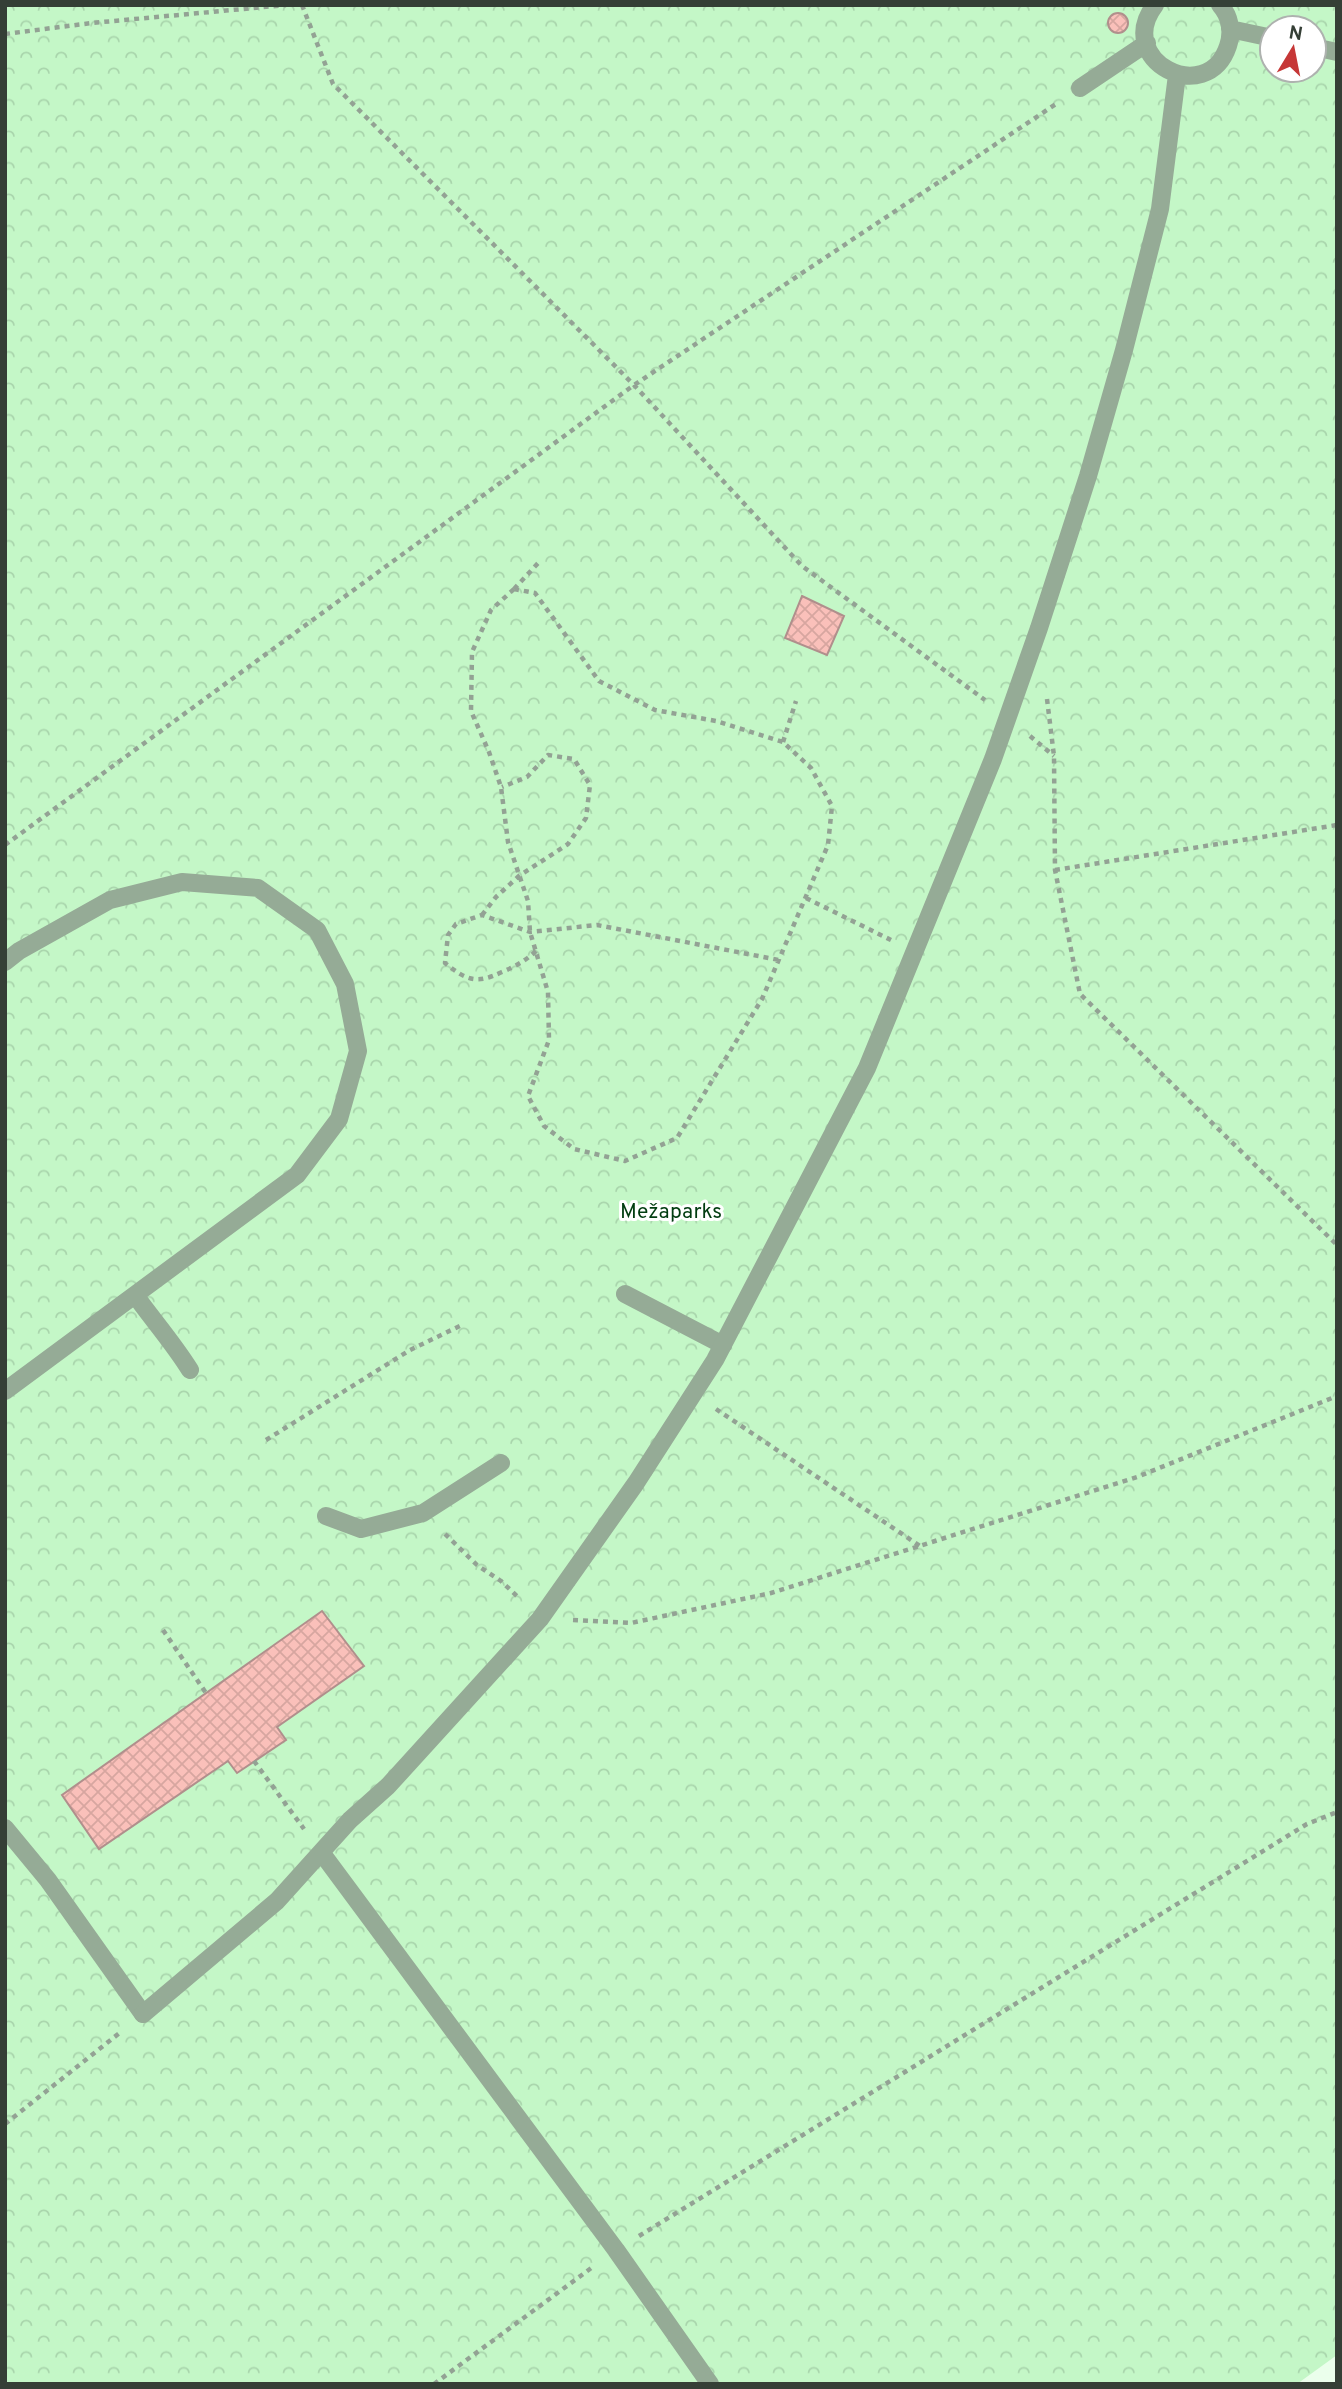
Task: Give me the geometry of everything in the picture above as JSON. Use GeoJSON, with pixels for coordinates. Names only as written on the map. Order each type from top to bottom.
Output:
{"type":"FeatureCollection","features":[{"type":"Feature","properties":{"kind":"street"},"geometry":{"type":"LineString","coordinates":[[1155,5],[1147,20],[1145,34],[1154,60],[1177,75],[1191,76],[1205,72],[1226,54],[1230,40],[1226,7]]}},
{"type":"Feature","properties":{"kind":"street"},"geometry":{"type":"LineString","coordinates":[[1230,29],[1258,35]]}},
{"type":"Feature","properties":{"kind":"street"},"geometry":{"type":"LineString","coordinates":[[1080,88],[1147,43]]}},
{"type":"Feature","properties":{"kind":"street"},"geometry":{"type":"LineString","coordinates":[[5,1828],[48,1880],[143,2014],[277,1901],[350,1820],[388,1786],[540,1619],[636,1483],[723,1345],[867,1068],[993,759],[1088,476],[1124,350],[1160,209],[1177,75]]}},
{"type":"Feature","properties":{"kind":"street"},"geometry":{"type":"LineString","coordinates":[[5,962],[19,951],[110,900],[182,882],[258,888],[317,930],[345,984],[358,1051],[339,1119],[297,1175],[5,1391]]}},
{"type":"Feature","properties":{"kind":"street"},"geometry":{"type":"LineString","coordinates":[[625,1294],[723,1345]]}},
{"type":"Feature","properties":{"kind":"street"},"geometry":{"type":"LineString","coordinates":[[135,1295],[190,1370]]}},
{"type":"Feature","properties":{"kind":"street"},"geometry":{"type":"LineString","coordinates":[[326,1516],[361,1529],[423,1513],[501,1463]]}},
{"type":"Feature","properties":{"kind":"street"},"geometry":{"type":"LineString","coordinates":[[321,1852],[616,2250],[710,2384]]}},
{"type":"Feature","properties":{"kind":"path"},"geometry":{"type":"LineString","coordinates":[[5,34],[286,5]]}},
{"type":"Feature","properties":{"kind":"path"},"geometry":{"type":"LineString","coordinates":[[302,5],[333,84],[634,385],[802,566],[1008,717],[1054,756]]}},
{"type":"Feature","properties":{"kind":"path"},"geometry":{"type":"LineString","coordinates":[[5,845],[634,385],[1080,88]]}},
{"type":"Feature","properties":{"kind":"path"},"geometry":{"type":"LineString","coordinates":[[514,589],[536,593],[599,681],[655,710],[716,721],[783,742],[811,768],[832,806],[828,845],[762,999],[677,1138],[625,1161],[574,1149],[544,1126],[528,1096],[550,1040],[548,992],[530,932],[528,901],[508,842],[501,787],[471,711],[472,652],[491,610],[540,561]]}},
{"type":"Feature","properties":{"kind":"path"},"geometry":{"type":"LineString","coordinates":[[1046,692],[1054,756],[1055,870],[1080,994],[1337,1245]]}},
{"type":"Feature","properties":{"kind":"path"},"geometry":{"type":"LineString","coordinates":[[783,742],[796,701]]}},
{"type":"Feature","properties":{"kind":"path"},"geometry":{"type":"LineString","coordinates":[[501,787],[527,778],[548,755],[574,759],[590,785],[586,818],[568,844],[519,876],[496,897],[482,915],[456,924],[448,935],[445,963],[460,975],[484,981],[521,964],[536,951]]}},
{"type":"Feature","properties":{"kind":"path"},"geometry":{"type":"LineString","coordinates":[[1055,870],[1337,825]]}},
{"type":"Feature","properties":{"kind":"path"},"geometry":{"type":"LineString","coordinates":[[806,898],[914,951]]}},
{"type":"Feature","properties":{"kind":"path"},"geometry":{"type":"LineString","coordinates":[[482,915],[530,932],[597,925],[779,960]]}},
{"type":"Feature","properties":{"kind":"path"},"geometry":{"type":"LineString","coordinates":[[266,1440],[410,1350],[464,1324]]}},
{"type":"Feature","properties":{"kind":"path"},"geometry":{"type":"LineString","coordinates":[[692,1393],[920,1546]]}},
{"type":"Feature","properties":{"kind":"path"},"geometry":{"type":"LineString","coordinates":[[423,1513],[477,1565],[501,1581],[540,1619],[631,1623],[771,1593],[1138,1477],[1337,1396]]}},
{"type":"Feature","properties":{"kind":"path"},"geometry":{"type":"LineString","coordinates":[[163,1630],[206,1693]]}},
{"type":"Feature","properties":{"kind":"path"},"geometry":{"type":"LineString","coordinates":[[254,1761],[321,1852]]}},
{"type":"Feature","properties":{"kind":"path"},"geometry":{"type":"LineString","coordinates":[[434,2384],[616,2250],[1307,1824],[1337,1812]]}},
{"type":"Feature","properties":{"kind":"path"},"geometry":{"type":"LineString","coordinates":[[5,2124],[143,2014]]}},
{"type":"Feature","properties":{"kind":"green space","name":"Mežaparks"},"geometry":{"type":"Polygon","coordinates":[[[5,5],[1337,5],[1337,2355],[1297,2384],[5,2384],[5,5]]]}},
{"type":"Feature","properties":{"kind":"building"},"geometry":{"type":"Polygon","coordinates":[[[1118,13],[1125,16],[1128,23],[1125,30],[1118,33],[1111,30],[1108,23],[1111,16],[1118,13]]]}},
{"type":"Feature","properties":{"kind":"building"},"geometry":{"type":"Polygon","coordinates":[[[802,596],[844,616],[827,655],[785,638],[802,596]]]}},
{"type":"Feature","properties":{"kind":"building"},"geometry":{"type":"Polygon","coordinates":[[[322,1611],[364,1666],[277,1727],[286,1740],[237,1773],[228,1761],[99,1849],[62,1795],[322,1611]]]}}]}
